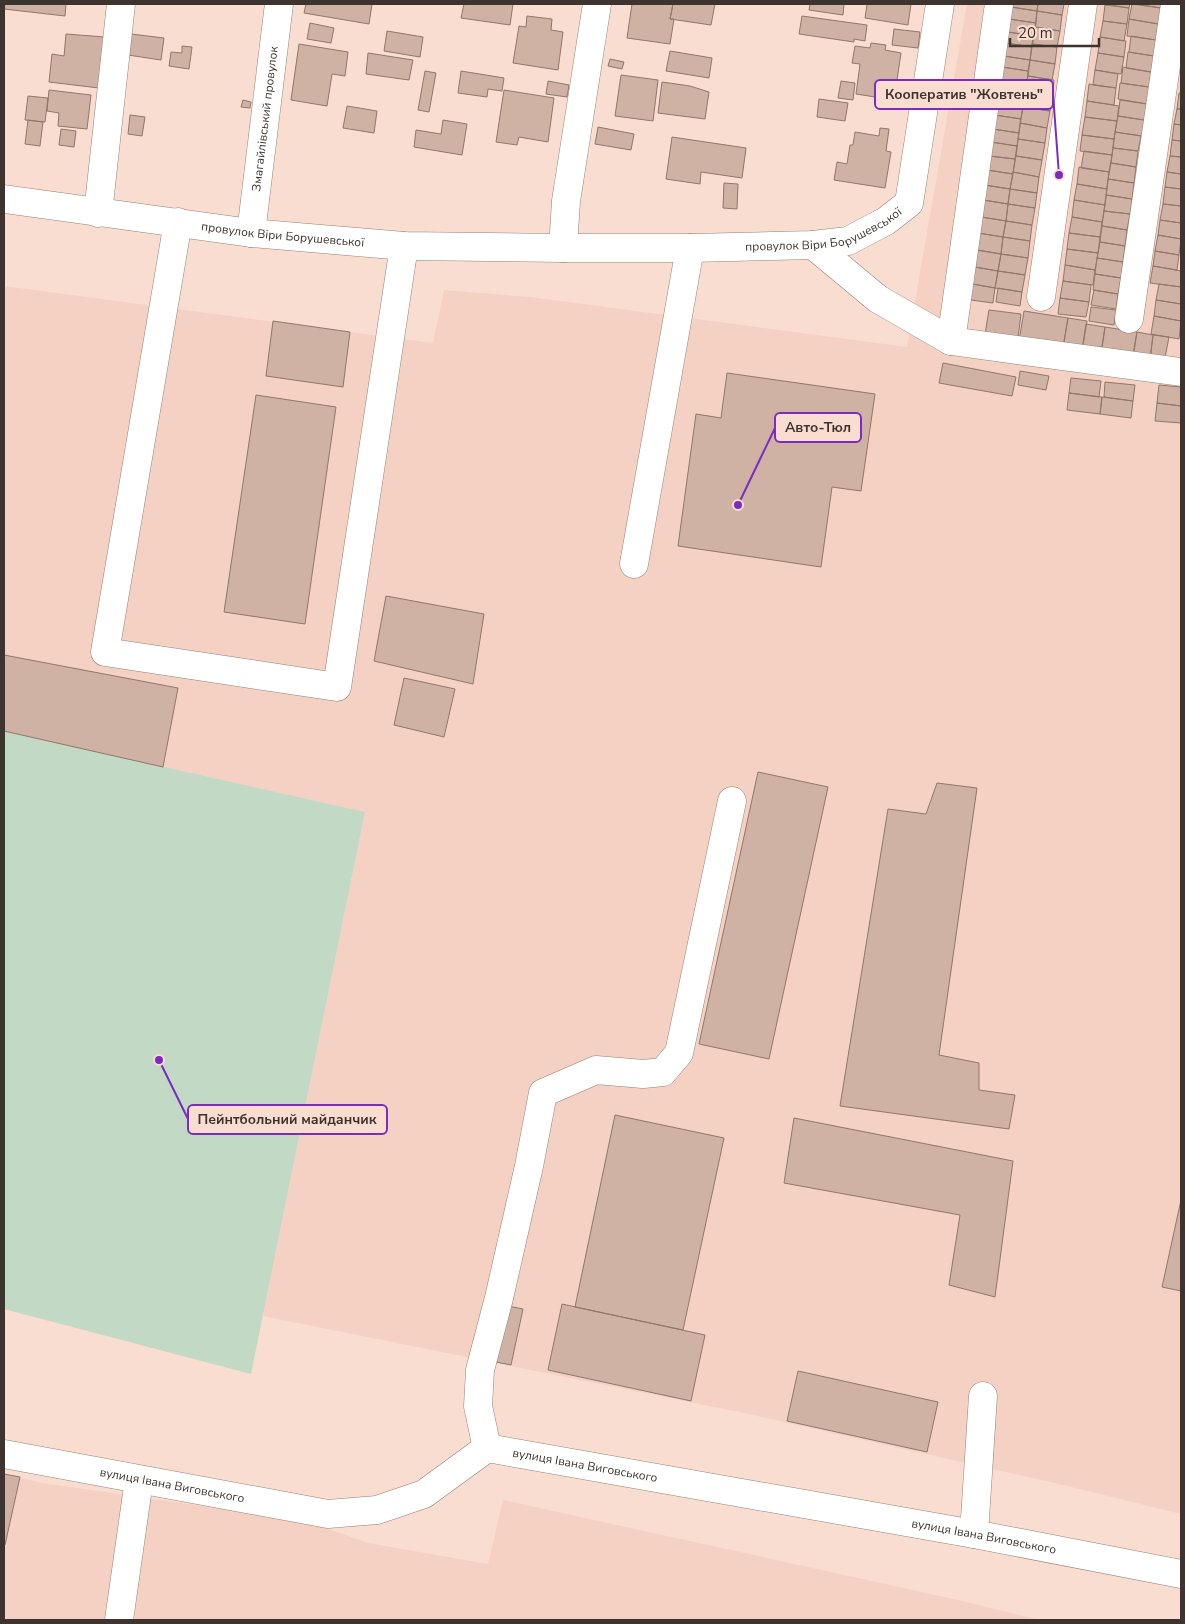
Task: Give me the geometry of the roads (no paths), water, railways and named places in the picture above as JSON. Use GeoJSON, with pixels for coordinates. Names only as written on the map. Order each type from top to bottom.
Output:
{"type":"FeatureCollection","features":[{"type":"Feature","properties":{"kind":"street"},"geometry":{"type":"LineString","coordinates":[[98,213],[121,4]]}},
{"type":"Feature","properties":{"kind":"street","name":"Змагайлівський провулок"},"geometry":{"type":"LineString","coordinates":[[251,233],[279,4]]}},
{"type":"Feature","properties":{"kind":"street"},"geometry":{"type":"LineString","coordinates":[[563,248],[566,201],[597,4]]}},
{"type":"Feature","properties":{"kind":"street","name":"провулок Віри Борушевської"},"geometry":{"type":"LineString","coordinates":[[4,198],[98,213],[251,233],[404,246],[690,248],[813,245],[848,241],[886,221],[908,204],[940,4]]}},
{"type":"Feature","properties":{"kind":"street"},"geometry":{"type":"LineString","coordinates":[[951,340],[999,4]]}},
{"type":"Feature","properties":{"kind":"street"},"geometry":{"type":"LineString","coordinates":[[1041,297],[1083,4]]}},
{"type":"Feature","properties":{"kind":"street"},"geometry":{"type":"LineString","coordinates":[[1130,319],[1175,4]]}},
{"type":"Feature","properties":{"kind":"street"},"geometry":{"type":"LineString","coordinates":[[178,222],[105,652],[337,687],[404,246]]}},
{"type":"Feature","properties":{"kind":"street"},"geometry":{"type":"LineString","coordinates":[[813,245],[878,299],[951,340],[1181,372]]}},
{"type":"Feature","properties":{"kind":"street"},"geometry":{"type":"LineString","coordinates":[[634,564],[690,248]]}},
{"type":"Feature","properties":{"kind":"street"},"geometry":{"type":"LineString","coordinates":[[487,1448],[478,1406],[480,1370],[500,1298],[542,1093],[596,1070],[642,1074],[662,1072],[679,1053],[732,801]]}},
{"type":"Feature","properties":{"kind":"street"},"geometry":{"type":"LineString","coordinates":[[974,1534],[983,1396]]}},
{"type":"Feature","properties":{"kind":"street","name":"вулиця Івана Виговського"},"geometry":{"type":"LineString","coordinates":[[4,1454],[328,1514],[376,1510],[424,1494],[487,1448],[974,1534],[1181,1574]]}},
{"type":"Feature","properties":{"kind":"street"},"geometry":{"type":"LineString","coordinates":[[119,1620],[139,1480]]}},
{"type":"Feature","properties":{"kind":"place","name":"Кооператив \"Жовтень\""},"geometry":{"type":"Point","coordinates":[1059,175]}},
{"type":"Feature","properties":{"kind":"place","name":"Авто-Тюл"},"geometry":{"type":"Point","coordinates":[738,505]}},
{"type":"Feature","properties":{"kind":"place","name":"Пейнтбольний майданчик"},"geometry":{"type":"Point","coordinates":[159,1060]}}]}
